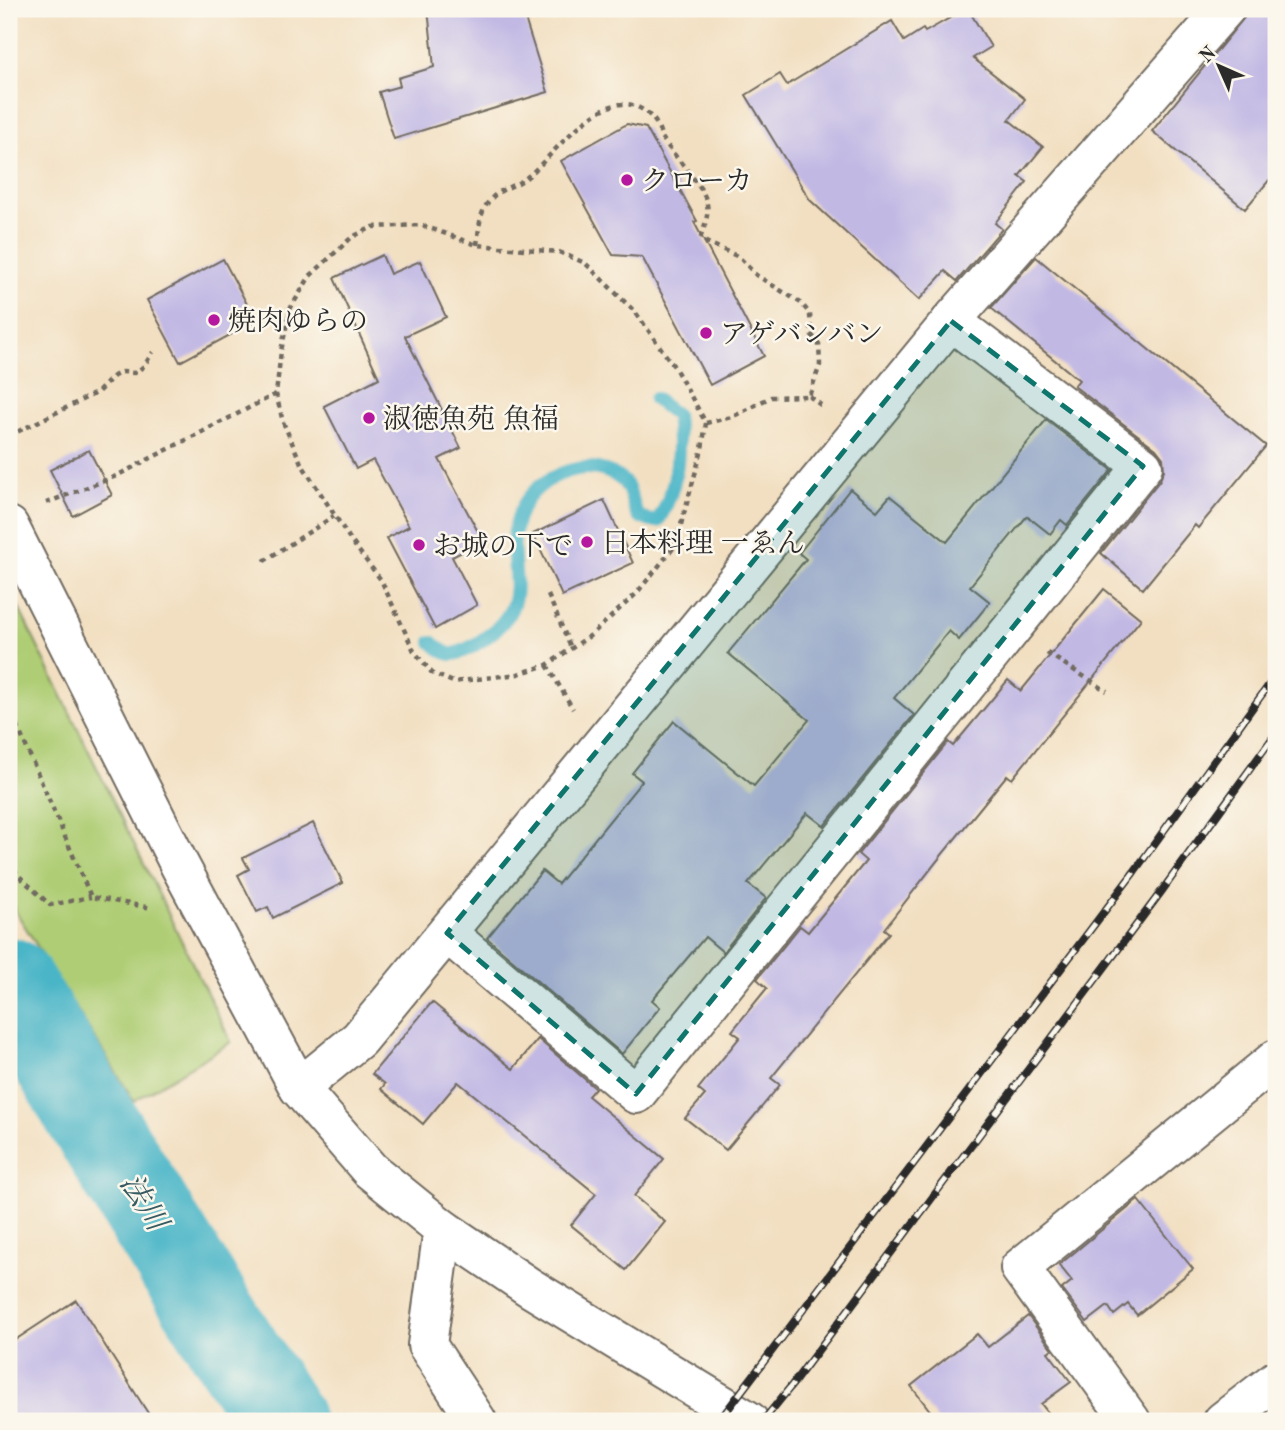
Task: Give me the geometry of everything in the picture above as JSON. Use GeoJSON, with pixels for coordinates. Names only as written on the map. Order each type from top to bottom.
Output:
{"type":"FeatureCollection","features":[{"type":"Feature","properties":{"kind":"street"},"geometry":{"type":"LineString","coordinates":[[299,1088],[359,1040],[951,321],[1225,9]]}},
{"type":"Feature","properties":{"kind":"street"},"geometry":{"type":"LineString","coordinates":[[447,933],[636,1094],[1143,466],[951,321]]}},
{"type":"Feature","properties":{"kind":"street"},"geometry":{"type":"LineString","coordinates":[[9,526],[180,866],[299,1088],[370,1170],[443,1229],[529,1287],[749,1421]]}},
{"type":"Feature","properties":{"kind":"street"},"geometry":{"type":"LineString","coordinates":[[1131,1421],[1020,1268],[1276,1059]]}},
{"type":"Feature","properties":{"kind":"street"},"geometry":{"type":"LineString","coordinates":[[443,1229],[428,1346],[477,1421]]}},
{"type":"Feature","properties":{"kind":"street"},"geometry":{"type":"LineString","coordinates":[[1223,1421],[1276,1380]]}},
{"type":"Feature","properties":{"kind":"path"},"geometry":{"type":"LineString","coordinates":[[477,245],[480,219],[489,201],[503,188],[523,180],[600,111],[621,104],[639,106],[654,120],[663,138],[707,201],[707,220],[701,236],[706,242],[739,257],[756,275],[801,303],[810,314],[811,334],[819,344],[820,365],[809,396],[771,397],[732,417],[706,423]]}},
{"type":"Feature","properties":{"kind":"path"},"geometry":{"type":"LineString","coordinates":[[421,225],[477,245],[559,252],[585,263],[636,313],[675,368],[706,423],[702,449],[675,546],[636,594],[572,650],[547,665],[518,674],[453,682],[432,673],[414,651],[382,580],[334,516],[302,463],[283,422],[276,394],[290,309],[310,276],[352,237],[373,227],[421,225]]}},
{"type":"Feature","properties":{"kind":"path"},"geometry":{"type":"LineString","coordinates":[[9,436],[97,392],[114,376],[122,372],[135,373],[144,366],[153,352]]}},
{"type":"Feature","properties":{"kind":"path"},"geometry":{"type":"LineString","coordinates":[[44,504],[114,477],[276,394]]}},
{"type":"Feature","properties":{"kind":"path"},"geometry":{"type":"LineString","coordinates":[[264,561],[334,516]]}},
{"type":"Feature","properties":{"kind":"path"},"geometry":{"type":"LineString","coordinates":[[548,595],[572,650]]}},
{"type":"Feature","properties":{"kind":"path"},"geometry":{"type":"LineString","coordinates":[[1011,630],[1107,691]]}},
{"type":"Feature","properties":{"kind":"path"},"geometry":{"type":"LineString","coordinates":[[9,707],[91,897]]}},
{"type":"Feature","properties":{"kind":"path"},"geometry":{"type":"LineString","coordinates":[[9,860],[18,875],[50,905],[91,897],[153,908]]}},
{"type":"Feature","properties":{"kind":"highlighted area"},"geometry":{"type":"Polygon","coordinates":[[[951,321],[1143,466],[636,1094],[447,933],[951,321]]]}},
{"type":"Feature","properties":{"kind":"green space"},"geometry":{"type":"Polygon","coordinates":[[[9,588],[231,1042],[134,1101],[9,901],[9,588]]]}},
{"type":"Feature","properties":{"kind":"building"},"geometry":{"type":"Polygon","coordinates":[[[428,9],[522,9],[548,92],[394,139],[379,92],[400,86],[398,78],[434,67],[428,9]]]}},
{"type":"Feature","properties":{"kind":"building"},"geometry":{"type":"Polygon","coordinates":[[[966,9],[991,47],[973,58],[1025,99],[1009,120],[1043,147],[1019,176],[1027,182],[995,223],[1002,229],[957,281],[945,271],[919,300],[810,200],[746,95],[780,74],[787,85],[892,21],[904,41],[966,9]]]}},
{"type":"Feature","properties":{"kind":"building"},"geometry":{"type":"Polygon","coordinates":[[[1251,9],[1276,9],[1276,172],[1245,209],[1152,131],[1251,9]]]}},
{"type":"Feature","properties":{"kind":"building"},"geometry":{"type":"Polygon","coordinates":[[[627,124],[646,128],[697,221],[694,222],[764,356],[710,385],[642,257],[613,255],[561,161],[627,124]]]}},
{"type":"Feature","properties":{"kind":"building"},"geometry":{"type":"Polygon","coordinates":[[[382,255],[390,274],[420,261],[446,317],[405,336],[461,448],[439,459],[483,541],[452,557],[477,605],[435,629],[387,538],[409,526],[373,460],[356,469],[324,406],[379,378],[334,278],[382,255]]]}},
{"type":"Feature","properties":{"kind":"building"},"geometry":{"type":"Polygon","coordinates":[[[1036,257],[1266,446],[1198,528],[1195,525],[1143,589],[1101,553],[1160,480],[1164,470],[1163,458],[1156,449],[1074,386],[1079,380],[991,308],[1036,257]]]}},
{"type":"Feature","properties":{"kind":"building"},"geometry":{"type":"Polygon","coordinates":[[[223,259],[256,321],[180,362],[147,300],[223,259]]]}},
{"type":"Feature","properties":{"kind":"building"},"geometry":{"type":"Polygon","coordinates":[[[1046,420],[1112,470],[1067,525],[1061,520],[1050,534],[1027,516],[970,586],[990,602],[959,640],[949,631],[894,698],[914,715],[824,826],[807,813],[748,884],[766,898],[723,952],[705,937],[652,1000],[660,1007],[622,1054],[487,938],[542,871],[558,884],[642,781],[632,773],[674,721],[754,786],[809,720],[728,653],[806,559],[799,553],[850,489],[877,511],[890,496],[947,542],[1046,420]]]}},
{"type":"Feature","properties":{"kind":"building"},"geometry":{"type":"Polygon","coordinates":[[[89,450],[112,495],[73,516],[50,470],[89,450]]]}},
{"type":"Feature","properties":{"kind":"building"},"geometry":{"type":"Polygon","coordinates":[[[604,500],[633,563],[562,596],[533,534],[604,500]]]}},
{"type":"Feature","properties":{"kind":"building"},"geometry":{"type":"Polygon","coordinates":[[[1104,589],[1141,619],[1012,779],[1007,775],[937,861],[884,929],[889,933],[771,1078],[780,1085],[726,1150],[685,1118],[705,1095],[698,1089],[740,1037],[732,1031],[767,988],[757,979],[800,926],[808,932],[866,861],[858,854],[948,742],[953,746],[1008,680],[1021,691],[1104,589]]]}},
{"type":"Feature","properties":{"kind":"building"},"geometry":{"type":"Polygon","coordinates":[[[313,823],[343,883],[273,918],[268,907],[257,912],[238,875],[249,869],[243,858],[313,823]]]}},
{"type":"Feature","properties":{"kind":"building"},"geometry":{"type":"Polygon","coordinates":[[[432,1002],[513,1069],[538,1039],[595,1088],[588,1096],[664,1159],[634,1196],[665,1222],[626,1270],[571,1225],[596,1194],[458,1082],[423,1124],[381,1089],[385,1084],[372,1074],[432,1002]]]}},
{"type":"Feature","properties":{"kind":"building"},"geometry":{"type":"Polygon","coordinates":[[[1138,1200],[1193,1269],[1137,1315],[1128,1304],[1114,1315],[1108,1306],[1087,1322],[1062,1289],[1072,1281],[1059,1265],[1138,1200]]]}},
{"type":"Feature","properties":{"kind":"building"},"geometry":{"type":"Polygon","coordinates":[[[76,1300],[153,1421],[9,1421],[9,1344],[76,1300]]]}},
{"type":"Feature","properties":{"kind":"building"},"geometry":{"type":"Polygon","coordinates":[[[1028,1316],[1052,1349],[1048,1352],[1071,1382],[1041,1404],[1055,1421],[938,1421],[911,1386],[977,1334],[988,1347],[1028,1316]]]}},
{"type":"Feature","properties":{"kind":"waterway"},"geometry":{"type":"LineString","coordinates":[[432,642],[442,651],[455,654],[473,646],[496,630],[509,614],[515,598],[515,531],[521,510],[539,487],[552,478],[582,468],[611,473],[627,486],[638,516],[658,521],[670,496],[676,470],[678,442],[676,415],[655,399]]}},
{"type":"Feature","properties":{"kind":"waterway","name":"法川"},"geometry":{"type":"LineString","coordinates":[[9,982],[157,1227],[280,1421]]}},
{"type":"Feature","properties":{"kind":"railway"},"geometry":{"type":"LineString","coordinates":[[719,1421],[1134,872],[1276,675]]}},
{"type":"Feature","properties":{"kind":"railway"},"geometry":{"type":"LineString","coordinates":[[763,1421],[1161,892],[1276,733]]}},
{"type":"Feature","properties":{"kind":"place","name":"クローカ"},"geometry":{"type":"Point","coordinates":[627,180]}},
{"type":"Feature","properties":{"kind":"place","name":"焼肉ゆらの"},"geometry":{"type":"Point","coordinates":[214,320]}},
{"type":"Feature","properties":{"kind":"place","name":"アゲバンバン"},"geometry":{"type":"Point","coordinates":[706,333]}},
{"type":"Feature","properties":{"kind":"place","name":"淑徳魚苑 魚福"},"geometry":{"type":"Point","coordinates":[369,418]}},
{"type":"Feature","properties":{"kind":"place","name":"日本料理 一ゑん"},"geometry":{"type":"Point","coordinates":[587,542]}},
{"type":"Feature","properties":{"kind":"place","name":"お城の下で"},"geometry":{"type":"Point","coordinates":[419,545]}}]}
